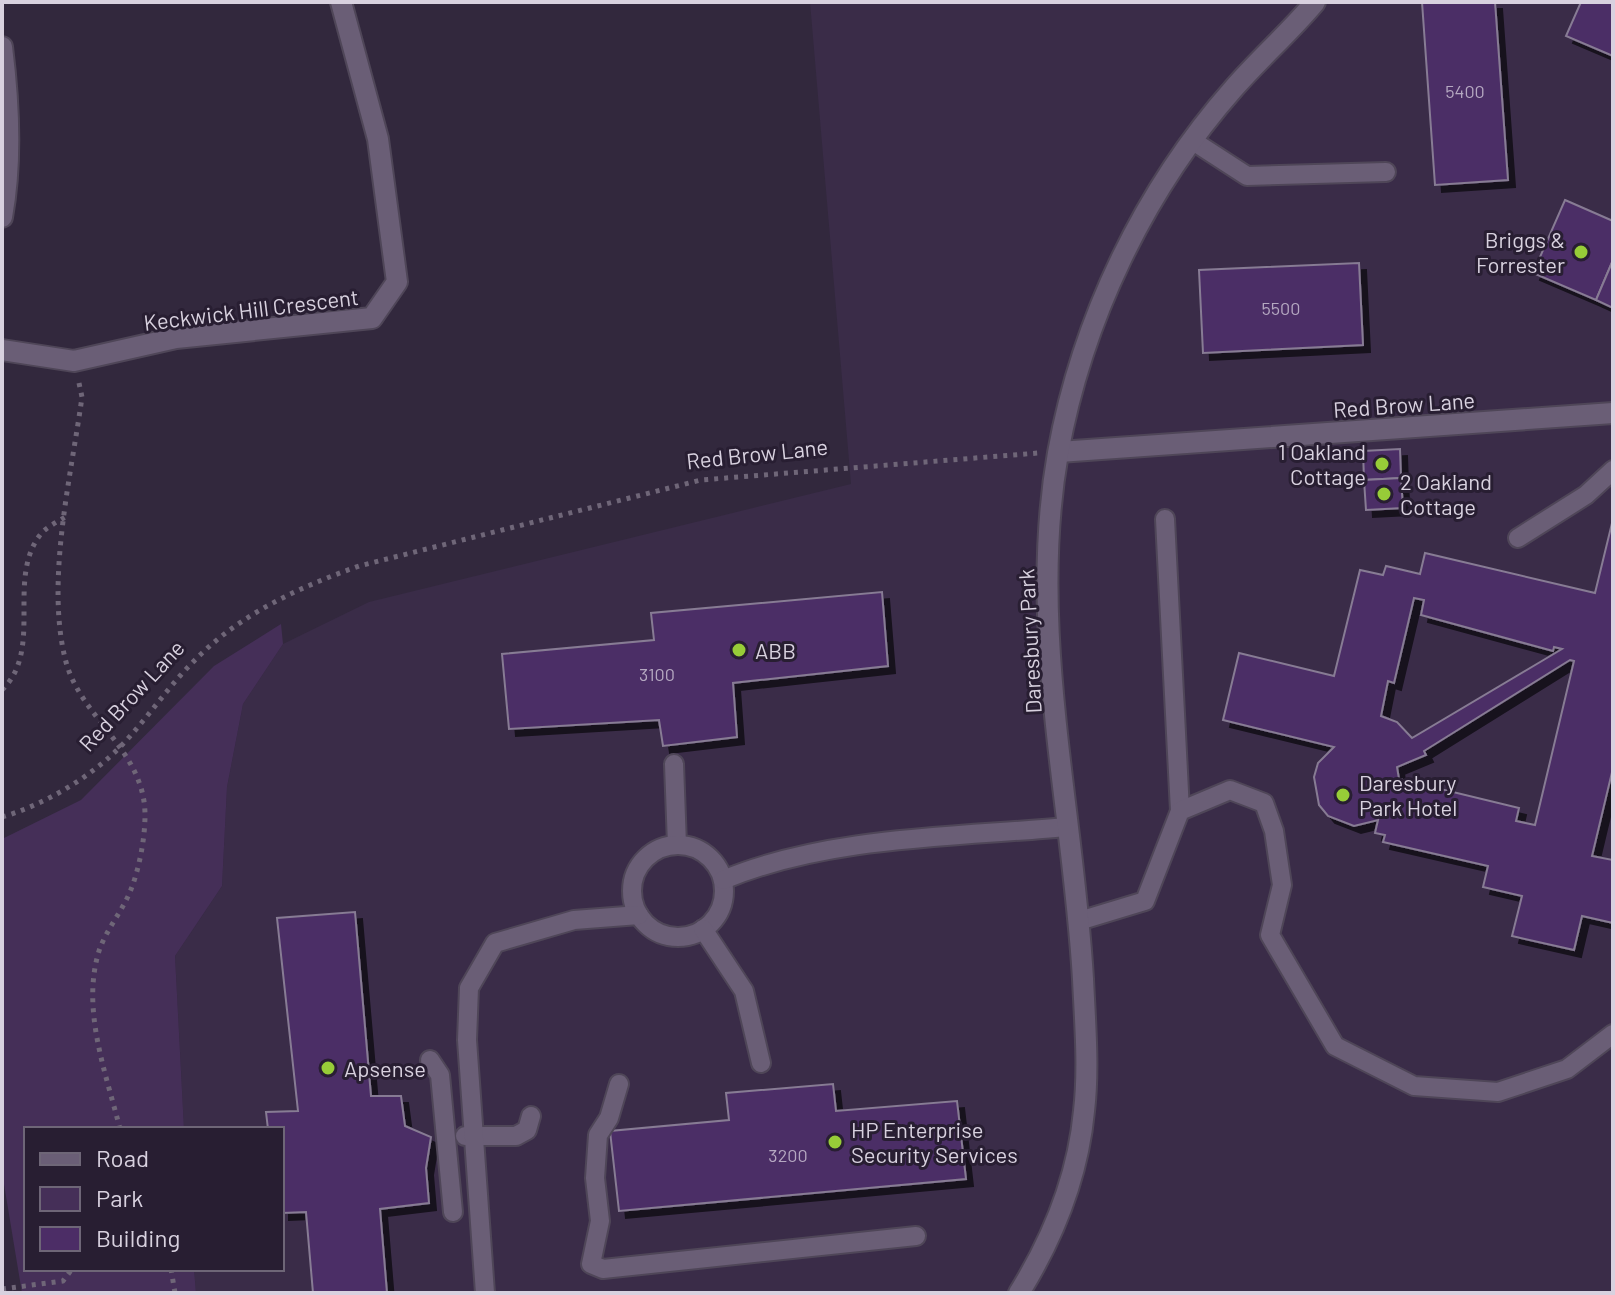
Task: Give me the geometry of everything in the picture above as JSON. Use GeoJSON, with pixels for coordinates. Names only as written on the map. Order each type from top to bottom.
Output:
{"type":"FeatureCollection","features":[{"type":"Feature","properties":{"kind":"street","name":"Keckwick Hill Crescent"},"geometry":{"type":"LineString","coordinates":[[2,350],[74,361],[176,338],[372,318],[397,282],[378,139],[341,2]]}},
{"type":"Feature","properties":{"kind":"street","name":"Daresbury Park"},"geometry":{"type":"LineString","coordinates":[[1019,1293],[1045,1250],[1063,1200],[1084,1111],[1079,921],[1046,590],[1059,452],[1084,353],[1111,281],[1148,204],[1233,89],[1315,2]]}},
{"type":"Feature","properties":{"kind":"street"},"geometry":{"type":"LineString","coordinates":[[2,47],[7,88],[8,172],[2,217]]}},
{"type":"Feature","properties":{"kind":"street","name":"Red Brow Lane"},"geometry":{"type":"LineString","coordinates":[[1059,452],[1613,413]]}},
{"type":"Feature","properties":{"kind":"lane"},"geometry":{"type":"LineString","coordinates":[[1193,141],[1247,176],[1386,172]]}},
{"type":"Feature","properties":{"kind":"lane"},"geometry":{"type":"LineString","coordinates":[[1518,538],[1586,495],[1613,470]]}},
{"type":"Feature","properties":{"kind":"lane"},"geometry":{"type":"LineString","coordinates":[[1079,921],[1145,901],[1180,811],[1165,519]]}},
{"type":"Feature","properties":{"kind":"lane"},"geometry":{"type":"LineString","coordinates":[[674,764],[677,845]]}},
{"type":"Feature","properties":{"kind":"lane"},"geometry":{"type":"LineString","coordinates":[[1180,811],[1230,790],[1264,803],[1274,831],[1282,885],[1270,935],[1335,1046],[1414,1086],[1498,1092],[1567,1069],[1613,1034]]}},
{"type":"Feature","properties":{"kind":"lane"},"geometry":{"type":"LineString","coordinates":[[723,880],[764,862],[832,849],[1068,827]]}},
{"type":"Feature","properties":{"kind":"lane"},"geometry":{"type":"LineString","coordinates":[[677,845],[706,854],[723,880],[721,908],[703,929],[690,935],[661,933],[639,915],[632,889],[642,863],[652,853],[677,845]]}},
{"type":"Feature","properties":{"kind":"lane"},"geometry":{"type":"LineString","coordinates":[[485,1293],[467,1040],[469,988],[495,943],[574,920],[639,915]]}},
{"type":"Feature","properties":{"kind":"lane"},"geometry":{"type":"LineString","coordinates":[[703,929],[744,991],[761,1063]]}},
{"type":"Feature","properties":{"kind":"lane"},"geometry":{"type":"LineString","coordinates":[[430,1060],[440,1075],[453,1212]]}},
{"type":"Feature","properties":{"kind":"lane"},"geometry":{"type":"LineString","coordinates":[[619,1084],[609,1118],[598,1135],[595,1178],[600,1221],[591,1264],[603,1269],[916,1236]]}},
{"type":"Feature","properties":{"kind":"lane"},"geometry":{"type":"LineString","coordinates":[[446,1137],[516,1136],[527,1130],[531,1116]]}},
{"type":"Feature","properties":{"kind":"path"},"geometry":{"type":"LineString","coordinates":[[74,361],[82,397],[60,572],[60,622],[66,664],[93,710],[121,746],[135,771],[143,796],[144,832],[131,890],[100,950],[93,996],[95,1029],[120,1127]]}},
{"type":"Feature","properties":{"kind":"path","name":"Red Brow Lane"},"geometry":{"type":"LineString","coordinates":[[2,817],[51,795],[93,770],[121,746],[198,657],[271,601],[359,566],[701,480],[1059,452]]}},
{"type":"Feature","properties":{"kind":"path"},"geometry":{"type":"LineString","coordinates":[[2,690],[13,679],[24,644],[26,569],[40,534],[66,516]]}},
{"type":"Feature","properties":{"kind":"path"},"geometry":{"type":"LineString","coordinates":[[2,1289],[63,1281],[70,1271]]}},
{"type":"Feature","properties":{"kind":"path"},"geometry":{"type":"LineString","coordinates":[[171,1271],[175,1293]]}},
{"type":"Feature","properties":{"kind":"shaded area"},"geometry":{"type":"Polygon","coordinates":[[[810,2],[1613,2],[1611,1293],[196,1293],[194,1271],[284,1271],[284,1127],[184,1127],[175,956],[222,886],[227,787],[243,704],[283,644],[369,602],[851,484],[810,2]]]}},
{"type":"Feature","properties":{"kind":"green space"},"geometry":{"type":"Polygon","coordinates":[[[281,624],[283,644],[243,704],[227,787],[222,886],[175,956],[184,1127],[24,1127],[24,1271],[194,1271],[196,1293],[22,1293],[2,1172],[2,839],[81,800],[214,666],[281,624]]]}},
{"type":"Feature","properties":{"kind":"building"},"geometry":{"type":"Polygon","coordinates":[[[1422,2],[1495,2],[1508,180],[1435,185],[1422,2]]]}},
{"type":"Feature","properties":{"kind":"building"},"geometry":{"type":"Polygon","coordinates":[[[1581,2],[1613,2],[1613,56],[1566,36],[1581,2]]]}},
{"type":"Feature","properties":{"kind":"building"},"geometry":{"type":"Polygon","coordinates":[[[1565,200],[1613,221],[1613,260],[1596,300],[1533,273],[1565,200]]]}},
{"type":"Feature","properties":{"kind":"building"},"geometry":{"type":"Polygon","coordinates":[[[1613,260],[1613,308],[1596,300],[1613,260]]]}},
{"type":"Feature","properties":{"kind":"building"},"geometry":{"type":"Polygon","coordinates":[[[1359,263],[1363,345],[1203,353],[1199,270],[1359,263]]]}},
{"type":"Feature","properties":{"kind":"building","name":"1 Oakland Cottage"},"geometry":{"type":"Polygon","coordinates":[[[1400,449],[1401,478],[1364,480],[1363,451],[1400,449]]]}},
{"type":"Feature","properties":{"kind":"building","name":"2 Oakland Cottage"},"geometry":{"type":"Polygon","coordinates":[[[1401,478],[1403,508],[1366,510],[1364,480],[1401,478]]]}},
{"type":"Feature","properties":{"kind":"building"},"geometry":{"type":"Polygon","coordinates":[[[1613,519],[1613,768],[1592,856],[1613,860],[1613,923],[1582,916],[1574,950],[1512,936],[1522,896],[1483,887],[1488,866],[1383,842],[1385,835],[1375,833],[1378,820],[1354,826],[1328,816],[1319,805],[1314,777],[1318,763],[1334,747],[1223,720],[1239,653],[1334,676],[1360,570],[1383,575],[1386,566],[1420,574],[1425,553],[1595,593],[1613,519]],[[1414,598],[1394,683],[1388,681],[1381,716],[1397,722],[1412,738],[1562,649],[1554,647],[1553,651],[1421,615],[1424,600],[1414,598]],[[1570,660],[1424,751],[1426,755],[1397,767],[1399,779],[1519,808],[1516,821],[1535,825],[1574,661],[1570,660]]]}},
{"type":"Feature","properties":{"kind":"building"},"geometry":{"type":"Polygon","coordinates":[[[882,592],[888,666],[733,683],[737,737],[663,746],[659,720],[509,729],[502,654],[654,640],[651,613],[882,592]]]}},
{"type":"Feature","properties":{"kind":"building"},"geometry":{"type":"Polygon","coordinates":[[[355,912],[371,1096],[401,1096],[405,1126],[431,1137],[426,1168],[429,1203],[380,1209],[387,1293],[313,1293],[306,1212],[284,1213],[284,1127],[268,1127],[266,1112],[298,1111],[277,918],[355,912]]]}},
{"type":"Feature","properties":{"kind":"building"},"geometry":{"type":"Polygon","coordinates":[[[833,1084],[836,1111],[957,1101],[966,1179],[619,1211],[610,1131],[729,1120],[726,1093],[833,1084]]]}},
{"type":"Feature","properties":{"kind":"place","name":"Briggs & Forrester"},"geometry":{"type":"Point","coordinates":[1581,252]}},
{"type":"Feature","properties":{"kind":"place","name":"1 Oakland Cottage"},"geometry":{"type":"Point","coordinates":[1382,464]}},
{"type":"Feature","properties":{"kind":"place","name":"2 Oakland Cottage"},"geometry":{"type":"Point","coordinates":[1384,494]}},
{"type":"Feature","properties":{"kind":"place","name":"ABB"},"geometry":{"type":"Point","coordinates":[739,650]}},
{"type":"Feature","properties":{"kind":"place","name":"Daresbury Park Hotel"},"geometry":{"type":"Point","coordinates":[1343,795]}},
{"type":"Feature","properties":{"kind":"place","name":"Apsense"},"geometry":{"type":"Point","coordinates":[328,1068]}},
{"type":"Feature","properties":{"kind":"place","name":"HP Enterprise Security Services"},"geometry":{"type":"Point","coordinates":[835,1142]}}]}
